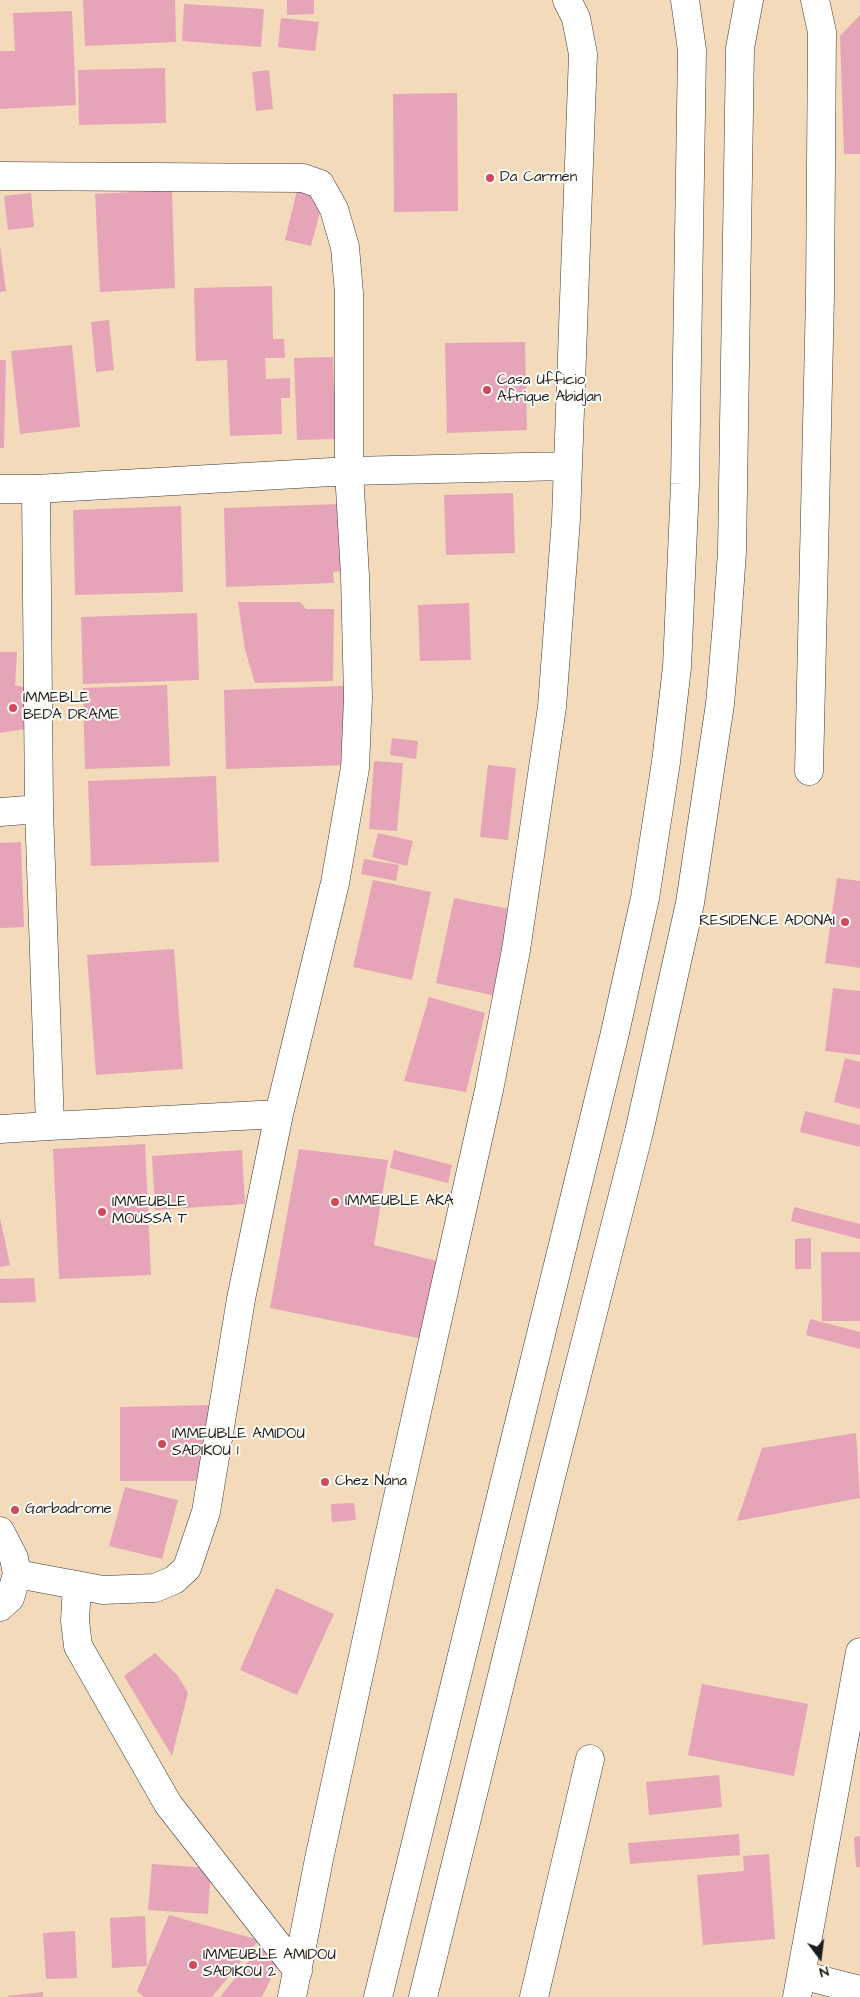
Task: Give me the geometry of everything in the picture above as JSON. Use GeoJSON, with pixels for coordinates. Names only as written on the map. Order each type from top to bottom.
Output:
{"type":"FeatureCollection","features":[{"type":"Feature","properties":{"kind":"main road"},"geometry":{"type":"LineString","coordinates":[[292,1997],[319,1859],[489,1090],[516,950],[552,707],[568,466],[583,54],[576,18],[568,0]]}},
{"type":"Feature","properties":{"kind":"main road"},"geometry":{"type":"LineString","coordinates":[[378,1997],[614,1037],[644,898],[666,762],[677,667],[685,484],[692,50],[685,0]]}},
{"type":"Feature","properties":{"kind":"main road"},"geometry":{"type":"LineString","coordinates":[[423,1997],[639,1132],[690,903],[720,704],[728,623],[732,552],[740,48],[750,0]]}},
{"type":"Feature","properties":{"kind":"main road"},"geometry":{"type":"LineString","coordinates":[[809,772],[820,296],[822,52],[822,32],[815,0]]}},
{"type":"Feature","properties":{"kind":"main road"},"geometry":{"type":"LineString","coordinates":[[0,176],[303,178],[320,184],[334,210],[345,247],[349,293],[349,470],[355,576],[358,698],[354,768],[335,883],[279,1114],[241,1299],[206,1512],[186,1568],[174,1580],[155,1588],[103,1590],[17,1574]]}},
{"type":"Feature","properties":{"kind":"main road"},"geometry":{"type":"LineString","coordinates":[[0,489],[36,489],[349,470],[568,466]]}},
{"type":"Feature","properties":{"kind":"main road"},"geometry":{"type":"LineString","coordinates":[[36,489],[39,809],[50,1126]]}},
{"type":"Feature","properties":{"kind":"main road"},"geometry":{"type":"LineString","coordinates":[[0,812],[39,809]]}},
{"type":"Feature","properties":{"kind":"main road"},"geometry":{"type":"LineString","coordinates":[[0,1128],[279,1114]]}},
{"type":"Feature","properties":{"kind":"main road"},"geometry":{"type":"LineString","coordinates":[[0,1531],[14,1558],[17,1574],[10,1598],[0,1607]]}},
{"type":"Feature","properties":{"kind":"main road"},"geometry":{"type":"LineString","coordinates":[[77,1585],[76,1621],[78,1646],[163,1796],[298,1971]]}},
{"type":"Feature","properties":{"kind":"main road"},"geometry":{"type":"LineString","coordinates":[[860,1652],[854,1717],[799,1986],[860,1990]]}},
{"type":"Feature","properties":{"kind":"main road"},"geometry":{"type":"LineString","coordinates":[[534,1997],[590,1759]]}},
{"type":"Feature","properties":{"kind":"building"},"geometry":{"type":"Polygon","coordinates":[[[83,0],[175,0],[176,42],[85,46],[83,0]]]}},
{"type":"Feature","properties":{"kind":"building"},"geometry":{"type":"Polygon","coordinates":[[[287,0],[314,0],[314,14],[287,15],[287,0]]]}},
{"type":"Feature","properties":{"kind":"building"},"geometry":{"type":"Polygon","coordinates":[[[184,4],[264,9],[261,47],[182,41],[184,4]]]}},
{"type":"Feature","properties":{"kind":"building"},"geometry":{"type":"Polygon","coordinates":[[[72,11],[76,105],[0,109],[0,51],[15,51],[13,13],[72,11]]]}},
{"type":"Feature","properties":{"kind":"building"},"geometry":{"type":"Polygon","coordinates":[[[860,15],[860,154],[844,154],[840,36],[860,15]]]}},
{"type":"Feature","properties":{"kind":"building"},"geometry":{"type":"Polygon","coordinates":[[[281,18],[319,22],[315,51],[278,47],[281,18]]]}},
{"type":"Feature","properties":{"kind":"building"},"geometry":{"type":"Polygon","coordinates":[[[165,68],[166,123],[79,125],[78,70],[165,68]]]}},
{"type":"Feature","properties":{"kind":"building"},"geometry":{"type":"Polygon","coordinates":[[[269,70],[273,109],[256,111],[252,72],[269,70]]]}},
{"type":"Feature","properties":{"kind":"building"},"geometry":{"type":"Polygon","coordinates":[[[457,93],[458,211],[394,212],[393,94],[457,93]]]}},
{"type":"Feature","properties":{"kind":"building"},"geometry":{"type":"Polygon","coordinates":[[[172,190],[175,288],[100,292],[95,194],[172,190]]]}},
{"type":"Feature","properties":{"kind":"building"},"geometry":{"type":"Polygon","coordinates":[[[297,190],[324,196],[311,246],[285,240],[297,190]]]}},
{"type":"Feature","properties":{"kind":"building"},"geometry":{"type":"Polygon","coordinates":[[[31,193],[34,227],[8,230],[4,196],[31,193]]]}},
{"type":"Feature","properties":{"kind":"building"},"geometry":{"type":"Polygon","coordinates":[[[0,246],[6,291],[0,292],[0,246]]]}},
{"type":"Feature","properties":{"kind":"building"},"geometry":{"type":"Polygon","coordinates":[[[272,286],[273,339],[284,339],[285,358],[265,358],[266,379],[290,378],[290,398],[281,398],[282,434],[230,436],[227,360],[196,361],[194,288],[272,286]]]}},
{"type":"Feature","properties":{"kind":"building"},"geometry":{"type":"Polygon","coordinates":[[[109,320],[114,370],[96,372],[91,322],[109,320]]]}},
{"type":"Feature","properties":{"kind":"building"},"geometry":{"type":"Polygon","coordinates":[[[525,342],[527,430],[447,433],[445,343],[525,342]]]}},
{"type":"Feature","properties":{"kind":"building"},"geometry":{"type":"Polygon","coordinates":[[[72,345],[80,427],[20,434],[11,351],[72,345]]]}},
{"type":"Feature","properties":{"kind":"building"},"geometry":{"type":"Polygon","coordinates":[[[333,357],[334,391],[339,391],[340,422],[335,422],[336,439],[297,440],[294,358],[333,357]]]}},
{"type":"Feature","properties":{"kind":"building"},"geometry":{"type":"Polygon","coordinates":[[[0,360],[6,360],[4,448],[0,448],[0,360]]]}},
{"type":"Feature","properties":{"kind":"building"},"geometry":{"type":"Polygon","coordinates":[[[513,493],[515,553],[446,555],[444,495],[513,493]]]}},
{"type":"Feature","properties":{"kind":"building"},"geometry":{"type":"Polygon","coordinates":[[[340,504],[342,571],[333,572],[334,583],[226,587],[224,508],[340,504]]]}},
{"type":"Feature","properties":{"kind":"building"},"geometry":{"type":"Polygon","coordinates":[[[181,506],[183,592],[75,595],[73,510],[181,506]]]}},
{"type":"Feature","properties":{"kind":"building"},"geometry":{"type":"Polygon","coordinates":[[[238,602],[300,602],[306,609],[334,609],[333,681],[255,683],[245,650],[238,602]]]}},
{"type":"Feature","properties":{"kind":"building"},"geometry":{"type":"Polygon","coordinates":[[[469,603],[471,660],[420,661],[418,605],[469,603]]]}},
{"type":"Feature","properties":{"kind":"building"},"geometry":{"type":"Polygon","coordinates":[[[197,613],[199,680],[83,684],[81,617],[197,613]]]}},
{"type":"Feature","properties":{"kind":"building","name":"IMMEBLE BEDA DRAME"},"geometry":{"type":"Polygon","coordinates":[[[0,652],[17,652],[15,685],[27,688],[26,729],[0,733],[0,652]]]}},
{"type":"Feature","properties":{"kind":"building"},"geometry":{"type":"Polygon","coordinates":[[[167,685],[170,766],[85,769],[83,688],[167,685]]]}},
{"type":"Feature","properties":{"kind":"building"},"geometry":{"type":"Polygon","coordinates":[[[344,686],[347,765],[226,769],[224,690],[344,686]]]}},
{"type":"Feature","properties":{"kind":"building"},"geometry":{"type":"Polygon","coordinates":[[[392,738],[418,741],[416,759],[390,755],[392,738]]]}},
{"type":"Feature","properties":{"kind":"building"},"geometry":{"type":"Polygon","coordinates":[[[374,761],[403,763],[397,831],[369,829],[374,761]]]}},
{"type":"Feature","properties":{"kind":"building"},"geometry":{"type":"Polygon","coordinates":[[[488,765],[516,768],[508,840],[480,837],[488,765]]]}},
{"type":"Feature","properties":{"kind":"building"},"geometry":{"type":"Polygon","coordinates":[[[216,776],[219,862],[91,866],[88,781],[216,776]]]}},
{"type":"Feature","properties":{"kind":"building"},"geometry":{"type":"Polygon","coordinates":[[[378,833],[413,841],[407,866],[372,857],[378,833]]]}},
{"type":"Feature","properties":{"kind":"building"},"geometry":{"type":"Polygon","coordinates":[[[21,842],[24,927],[0,928],[0,843],[21,842]]]}},
{"type":"Feature","properties":{"kind":"building"},"geometry":{"type":"Polygon","coordinates":[[[364,859],[399,865],[396,881],[361,874],[364,859]]]}},
{"type":"Feature","properties":{"kind":"building","name":"RESIDENCE ADONAI"},"geometry":{"type":"Polygon","coordinates":[[[837,878],[860,881],[860,968],[825,963],[837,878]]]}},
{"type":"Feature","properties":{"kind":"building"},"geometry":{"type":"Polygon","coordinates":[[[373,880],[431,892],[412,980],[353,967],[373,880]]]}},
{"type":"Feature","properties":{"kind":"building"},"geometry":{"type":"Polygon","coordinates":[[[454,898],[514,910],[496,996],[436,983],[454,898]]]}},
{"type":"Feature","properties":{"kind":"building"},"geometry":{"type":"Polygon","coordinates":[[[174,949],[183,1069],[96,1075],[87,955],[174,949]]]}},
{"type":"Feature","properties":{"kind":"building"},"geometry":{"type":"Polygon","coordinates":[[[833,988],[860,991],[860,1055],[825,1051],[833,988]]]}},
{"type":"Feature","properties":{"kind":"building"},"geometry":{"type":"Polygon","coordinates":[[[429,997],[485,1013],[466,1092],[404,1081],[429,997]]]}},
{"type":"Feature","properties":{"kind":"building"},"geometry":{"type":"Polygon","coordinates":[[[845,1058],[860,1062],[860,1109],[834,1102],[845,1058]]]}},
{"type":"Feature","properties":{"kind":"building"},"geometry":{"type":"Polygon","coordinates":[[[805,1111],[860,1125],[860,1147],[800,1132],[805,1111]]]}},
{"type":"Feature","properties":{"kind":"building","name":"IMMEUBLE MOUSSA T"},"geometry":{"type":"Polygon","coordinates":[[[145,1144],[151,1275],[59,1279],[53,1149],[145,1144]]]}},
{"type":"Feature","properties":{"kind":"building","name":"IMMEUBLE AKA"},"geometry":{"type":"Polygon","coordinates":[[[299,1149],[388,1160],[374,1245],[441,1262],[423,1339],[270,1308],[299,1149]]]}},
{"type":"Feature","properties":{"kind":"building"},"geometry":{"type":"Polygon","coordinates":[[[242,1150],[245,1204],[155,1210],[152,1156],[242,1150]]]}},
{"type":"Feature","properties":{"kind":"building"},"geometry":{"type":"Polygon","coordinates":[[[394,1150],[452,1165],[448,1183],[390,1168],[394,1150]]]}},
{"type":"Feature","properties":{"kind":"building"},"geometry":{"type":"Polygon","coordinates":[[[794,1207],[860,1224],[860,1239],[791,1221],[794,1207]]]}},
{"type":"Feature","properties":{"kind":"building"},"geometry":{"type":"Polygon","coordinates":[[[0,1218],[10,1265],[0,1267],[0,1218]]]}},
{"type":"Feature","properties":{"kind":"building"},"geometry":{"type":"Polygon","coordinates":[[[811,1238],[811,1269],[795,1269],[795,1239],[811,1238]]]}},
{"type":"Feature","properties":{"kind":"building"},"geometry":{"type":"Polygon","coordinates":[[[821,1252],[860,1252],[860,1321],[822,1321],[821,1252]]]}},
{"type":"Feature","properties":{"kind":"building"},"geometry":{"type":"Polygon","coordinates":[[[34,1278],[36,1302],[0,1303],[0,1279],[34,1278]]]}},
{"type":"Feature","properties":{"kind":"building"},"geometry":{"type":"Polygon","coordinates":[[[810,1319],[860,1332],[860,1349],[806,1335],[810,1319]]]}},
{"type":"Feature","properties":{"kind":"building","name":"IMMEUBLE AMIDOU SADIKOU 1"},"geometry":{"type":"Polygon","coordinates":[[[213,1405],[196,1481],[120,1481],[120,1407],[213,1405]]]}},
{"type":"Feature","properties":{"kind":"building"},"geometry":{"type":"Polygon","coordinates":[[[856,1433],[860,1498],[737,1521],[762,1448],[856,1433]]]}},
{"type":"Feature","properties":{"kind":"building"},"geometry":{"type":"Polygon","coordinates":[[[125,1487],[178,1500],[162,1559],[109,1546],[125,1487]]]}},
{"type":"Feature","properties":{"kind":"building"},"geometry":{"type":"Polygon","coordinates":[[[354,1503],[356,1520],[332,1522],[331,1504],[354,1503]]]}},
{"type":"Feature","properties":{"kind":"building"},"geometry":{"type":"Polygon","coordinates":[[[276,1588],[334,1614],[297,1695],[240,1670],[276,1588]]]}},
{"type":"Feature","properties":{"kind":"building"},"geometry":{"type":"Polygon","coordinates":[[[155,1653],[178,1676],[188,1693],[172,1756],[124,1676],[155,1653]]]}},
{"type":"Feature","properties":{"kind":"building"},"geometry":{"type":"Polygon","coordinates":[[[702,1684],[808,1704],[794,1776],[688,1755],[702,1684]]]}},
{"type":"Feature","properties":{"kind":"building"},"geometry":{"type":"Polygon","coordinates":[[[719,1775],[722,1807],[649,1815],[646,1782],[719,1775]]]}},
{"type":"Feature","properties":{"kind":"building"},"geometry":{"type":"Polygon","coordinates":[[[739,1834],[740,1855],[630,1864],[628,1843],[739,1834]]]}},
{"type":"Feature","properties":{"kind":"building"},"geometry":{"type":"Polygon","coordinates":[[[860,1836],[860,1867],[856,1867],[854,1837],[860,1836]]]}},
{"type":"Feature","properties":{"kind":"building"},"geometry":{"type":"Polygon","coordinates":[[[769,1854],[775,1939],[703,1945],[697,1875],[744,1871],[743,1856],[769,1854]]]}},
{"type":"Feature","properties":{"kind":"building"},"geometry":{"type":"Polygon","coordinates":[[[152,1864],[211,1868],[208,1914],[148,1910],[152,1864]]]}},
{"type":"Feature","properties":{"kind":"building","name":"IMMEUBLE AMIDOU SADIKOU 2"},"geometry":{"type":"Polygon","coordinates":[[[169,1915],[259,1940],[212,1997],[144,1997],[137,1991],[169,1915]]]}},
{"type":"Feature","properties":{"kind":"building"},"geometry":{"type":"Polygon","coordinates":[[[145,1916],[147,1966],[112,1968],[110,1918],[145,1916]]]}},
{"type":"Feature","properties":{"kind":"building"},"geometry":{"type":"Polygon","coordinates":[[[75,1931],[77,1978],[46,1979],[43,1933],[75,1931]]]}},
{"type":"Feature","properties":{"kind":"building"},"geometry":{"type":"Polygon","coordinates":[[[260,1947],[280,1960],[262,1997],[220,1997],[260,1947]]]}},
{"type":"Feature","properties":{"kind":"building"},"geometry":{"type":"Polygon","coordinates":[[[43,1992],[43,1997],[8,1997],[8,1996],[43,1992]]]}},
{"type":"Feature","properties":{"kind":"place","name":"Da Carmen"},"geometry":{"type":"Point","coordinates":[490,178]}},
{"type":"Feature","properties":{"kind":"place","name":"Casa Ufficio Afrique Abidjan"},"geometry":{"type":"Point","coordinates":[487,390]}},
{"type":"Feature","properties":{"kind":"place","name":"IMMEBLE BEDA DRAME"},"geometry":{"type":"Point","coordinates":[13,708]}},
{"type":"Feature","properties":{"kind":"place","name":"RESIDENCE ADONAI"},"geometry":{"type":"Point","coordinates":[845,922]}},
{"type":"Feature","properties":{"kind":"place","name":"IMMEUBLE AKA"},"geometry":{"type":"Point","coordinates":[335,1202]}},
{"type":"Feature","properties":{"kind":"place","name":"IMMEUBLE MOUSSA T"},"geometry":{"type":"Point","coordinates":[102,1212]}},
{"type":"Feature","properties":{"kind":"place","name":"IMMEUBLE AMIDOU SADIKOU 1"},"geometry":{"type":"Point","coordinates":[162,1444]}},
{"type":"Feature","properties":{"kind":"place","name":"Chez Nana"},"geometry":{"type":"Point","coordinates":[325,1482]}},
{"type":"Feature","properties":{"kind":"place","name":"Garbadrome"},"geometry":{"type":"Point","coordinates":[15,1510]}},
{"type":"Feature","properties":{"kind":"place","name":"IMMEUBLE AMIDOU SADIKOU 2"},"geometry":{"type":"Point","coordinates":[193,1965]}}]}
